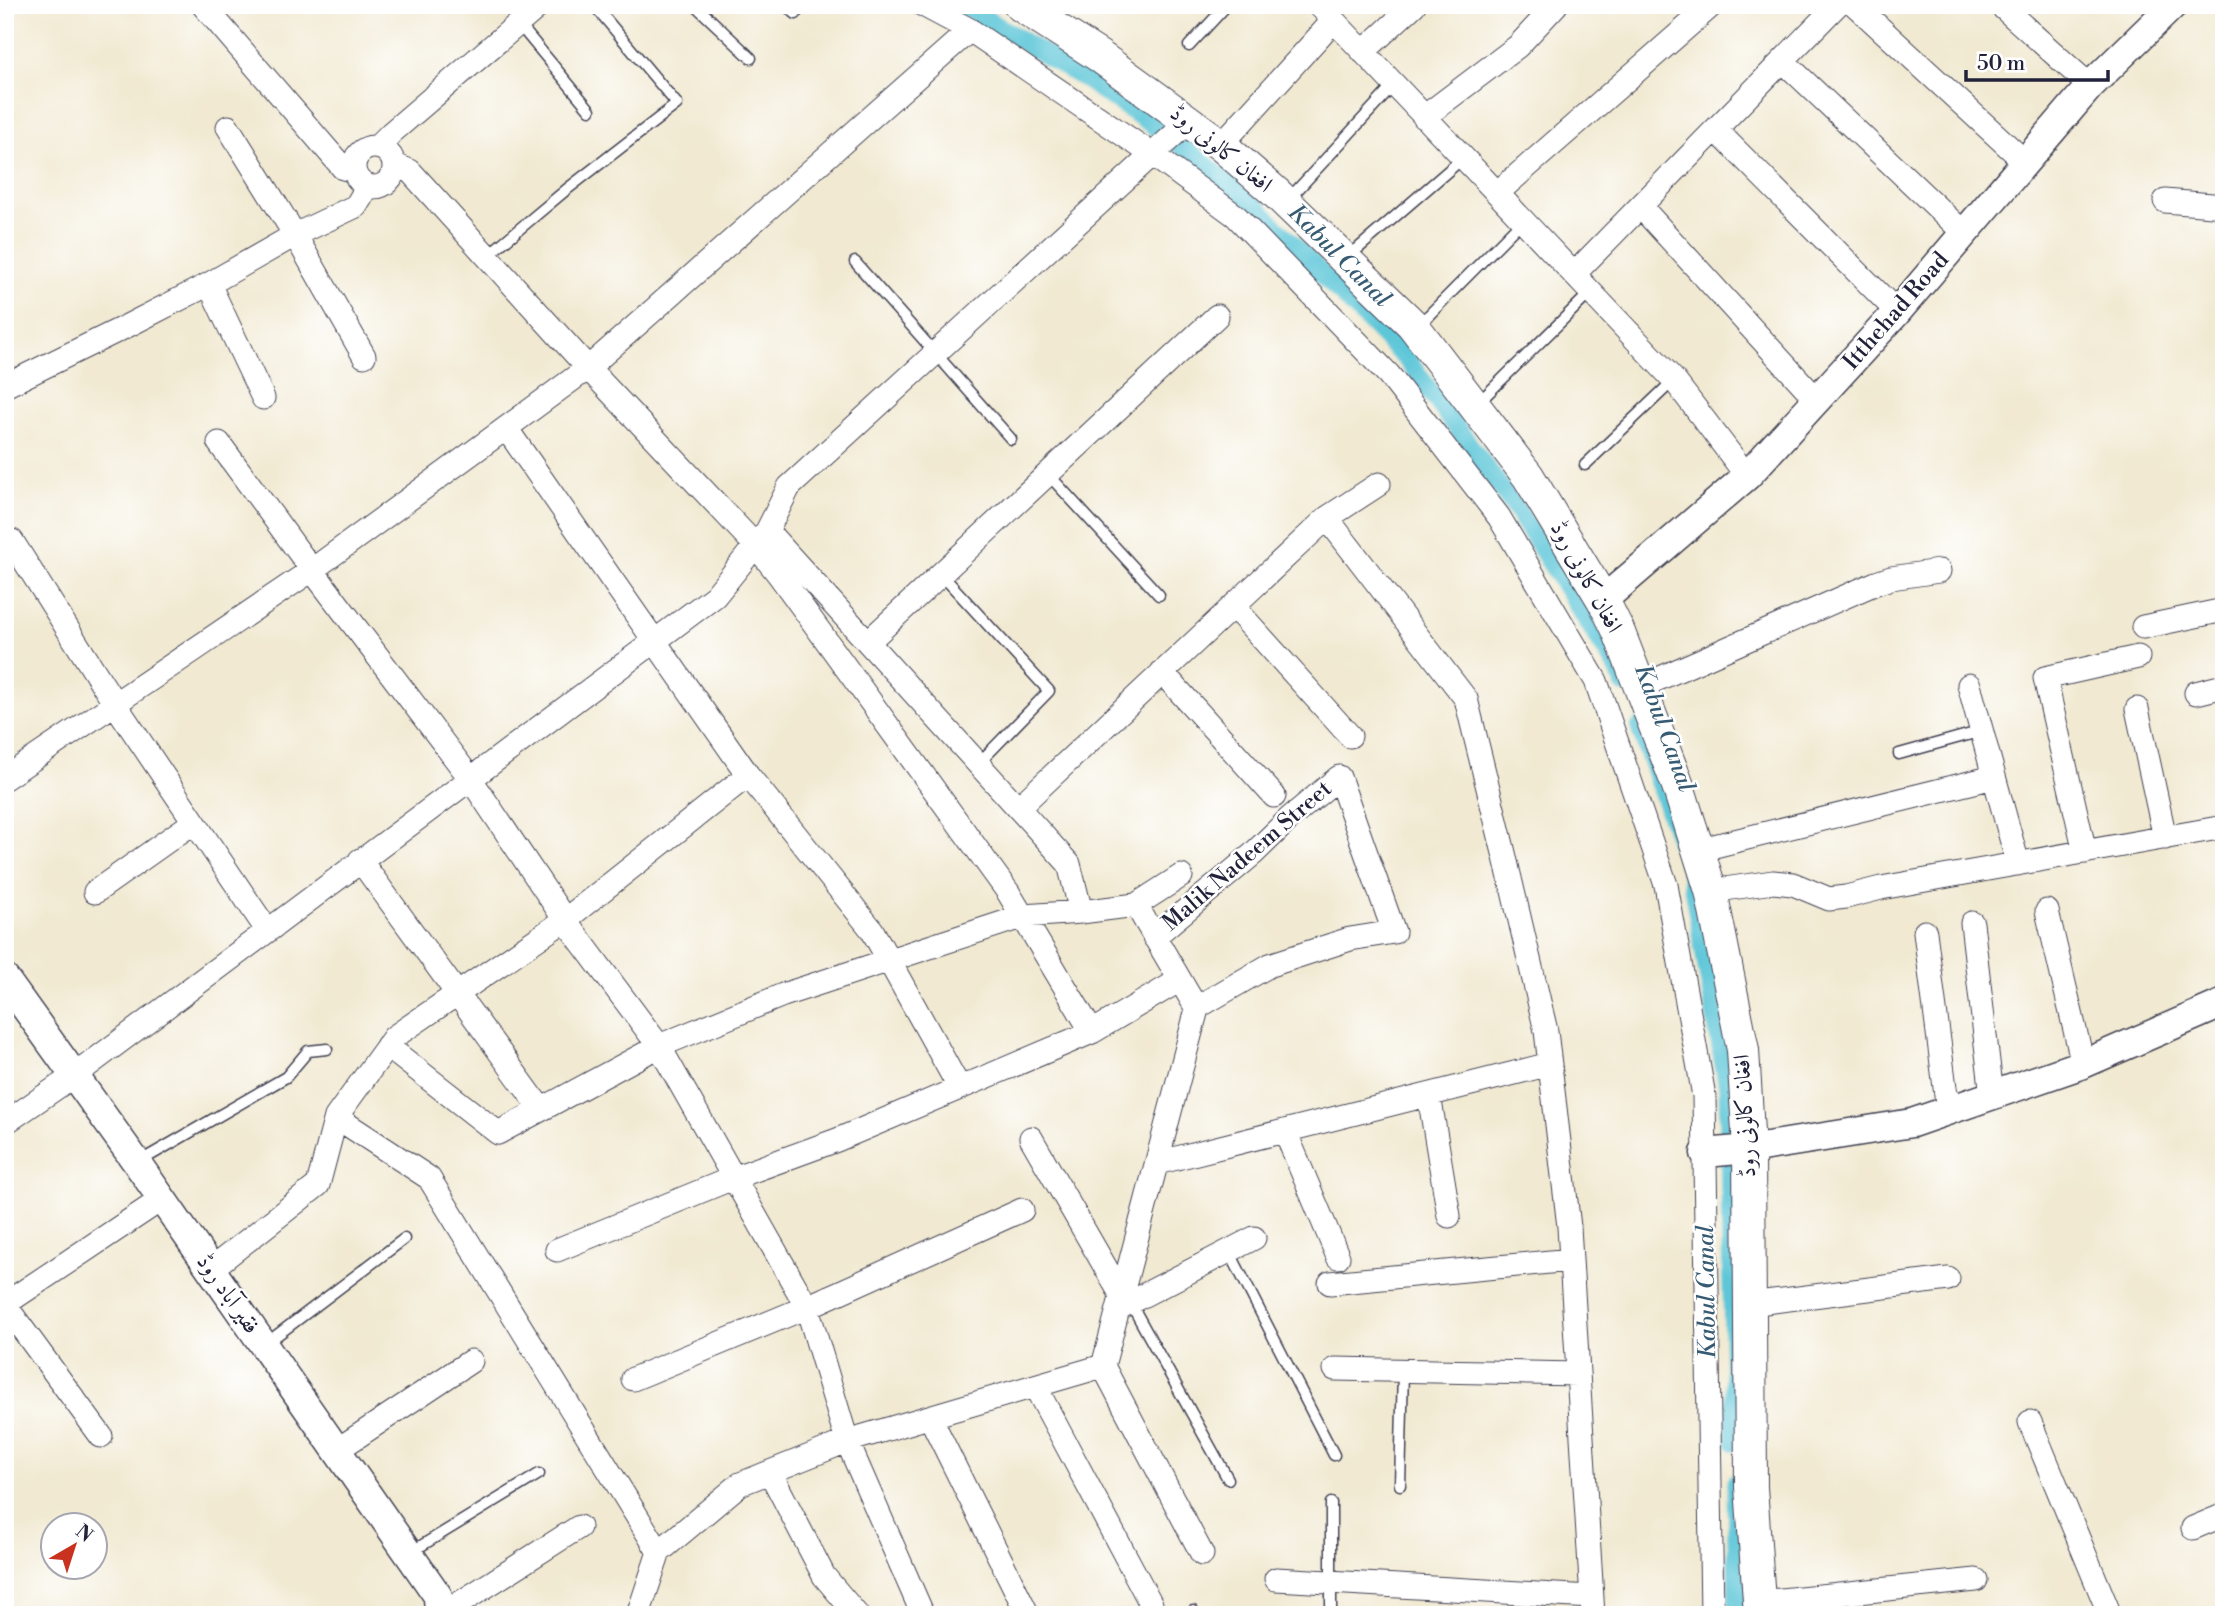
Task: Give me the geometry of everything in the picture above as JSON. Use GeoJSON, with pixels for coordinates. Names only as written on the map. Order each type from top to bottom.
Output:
{"type":"FeatureCollection","features":[{"type":"Feature","properties":{"kind":"main road","name":"افغان کالونی روڈ"},"geometry":{"type":"LineString","coordinates":[[1031,8],[1100,56],[1186,123],[1221,145],[1286,202],[1415,329],[1528,476],[1603,600],[1618,630],[1678,786],[1711,891],[1743,1050],[1749,1149],[1751,1486],[1760,1608]]}},
{"type":"Feature","properties":{"kind":"street"},"geometry":{"type":"LineString","coordinates":[[5,386],[209,284],[295,235],[356,206],[361,179],[355,158],[365,148],[378,146],[540,5]]}},
{"type":"Feature","properties":{"kind":"street"},"geometry":{"type":"LineString","coordinates":[[923,5],[970,30],[1156,153],[1236,216],[1389,375],[1499,517],[1596,681],[1666,886],[1704,1096],[1712,1615]]}},
{"type":"Feature","properties":{"kind":"street"},"geometry":{"type":"LineString","coordinates":[[1363,52],[1414,5]]}},
{"type":"Feature","properties":{"kind":"street"},"geometry":{"type":"LineString","coordinates":[[1424,117],[1518,46],[1556,5]]}},
{"type":"Feature","properties":{"kind":"street"},"geometry":{"type":"LineString","coordinates":[[1497,193],[1712,5]]}},
{"type":"Feature","properties":{"kind":"street"},"geometry":{"type":"LineString","coordinates":[[1574,274],[1837,5]]}},
{"type":"Feature","properties":{"kind":"street"},"geometry":{"type":"LineString","coordinates":[[1855,5],[2024,161]]}},
{"type":"Feature","properties":{"kind":"street"},"geometry":{"type":"LineString","coordinates":[[2000,5],[2090,86]]}},
{"type":"Feature","properties":{"kind":"street","name":"Itthehad Road"},"geometry":{"type":"LineString","coordinates":[[1603,600],[1746,476],[1897,312],[2090,86],[2166,7]]}},
{"type":"Feature","properties":{"kind":"street"},"geometry":{"type":"LineString","coordinates":[[211,8],[343,168],[361,179],[381,186],[392,178],[395,165],[390,153],[378,146]]}},
{"type":"Feature","properties":{"kind":"street"},"geometry":{"type":"LineString","coordinates":[[1221,145],[1326,13],[1674,380],[1746,476]]}},
{"type":"Feature","properties":{"kind":"street"},"geometry":{"type":"LineString","coordinates":[[5,778],[312,570],[588,368],[970,30]]}},
{"type":"Feature","properties":{"kind":"street"},"geometry":{"type":"LineString","coordinates":[[1783,61],[1964,233]]}},
{"type":"Feature","properties":{"kind":"street"},"geometry":{"type":"LineString","coordinates":[[5,1123],[75,1075],[715,596],[761,538],[789,487],[1186,123]]}},
{"type":"Feature","properties":{"kind":"street"},"geometry":{"type":"LineString","coordinates":[[228,127],[295,235],[364,356]]}},
{"type":"Feature","properties":{"kind":"street"},"geometry":{"type":"LineString","coordinates":[[1716,130],[1897,312]]}},
{"type":"Feature","properties":{"kind":"street"},"geometry":{"type":"LineString","coordinates":[[395,165],[410,171],[588,368],[868,642],[1069,864],[1081,912]]}},
{"type":"Feature","properties":{"kind":"street"},"geometry":{"type":"LineString","coordinates":[[2165,201],[2224,206]]}},
{"type":"Feature","properties":{"kind":"street"},"geometry":{"type":"LineString","coordinates":[[1641,207],[1816,400]]}},
{"type":"Feature","properties":{"kind":"street"},"geometry":{"type":"LineString","coordinates":[[209,284],[263,398]]}},
{"type":"Feature","properties":{"kind":"street"},"geometry":{"type":"LineString","coordinates":[[868,642],[1217,316]]}},
{"type":"Feature","properties":{"kind":"street"},"geometry":{"type":"LineString","coordinates":[[506,428],[748,775],[873,930],[959,1087]]}},
{"type":"Feature","properties":{"kind":"street"},"geometry":{"type":"LineString","coordinates":[[219,443],[470,778],[565,920],[659,1046],[807,1307],[847,1441],[923,1615]]}},
{"type":"Feature","properties":{"kind":"street"},"geometry":{"type":"LineString","coordinates":[[1018,808],[1326,517],[1379,484]]}},
{"type":"Feature","properties":{"kind":"street"},"geometry":{"type":"LineString","coordinates":[[1276,1579],[1592,1606],[1569,1227],[1550,1065],[1540,1006],[1466,699],[1326,517]]}},
{"type":"Feature","properties":{"kind":"street"},"geometry":{"type":"LineString","coordinates":[[761,538],[796,598],[1024,916],[1092,1032]]}},
{"type":"Feature","properties":{"kind":"street"},"geometry":{"type":"LineString","coordinates":[[12,541],[115,704],[267,930]]}},
{"type":"Feature","properties":{"kind":"street"},"geometry":{"type":"LineString","coordinates":[[1640,687],[1876,583],[1891,578],[1939,571]]}},
{"type":"Feature","properties":{"kind":"street"},"geometry":{"type":"LineString","coordinates":[[1233,606],[1350,736]]}},
{"type":"Feature","properties":{"kind":"street"},"geometry":{"type":"LineString","coordinates":[[2143,627],[2224,610]]}},
{"type":"Feature","properties":{"kind":"street"},"geometry":{"type":"LineString","coordinates":[[2085,852],[2045,678],[2138,657]]}},
{"type":"Feature","properties":{"kind":"street"},"geometry":{"type":"LineString","coordinates":[[1162,672],[1274,796]]}},
{"type":"Feature","properties":{"kind":"street"},"geometry":{"type":"LineString","coordinates":[[1969,685],[2018,864]]}},
{"type":"Feature","properties":{"kind":"street"},"geometry":{"type":"LineString","coordinates":[[2196,693],[2224,686]]}},
{"type":"Feature","properties":{"kind":"street"},"geometry":{"type":"LineString","coordinates":[[2137,709],[2165,838]]}},
{"type":"Feature","properties":{"kind":"street"},"geometry":{"type":"LineString","coordinates":[[211,1269],[318,1185],[336,1117],[394,1037],[565,920],[748,775]]}},
{"type":"Feature","properties":{"kind":"street","name":"Malik Nadeem Street"},"geometry":{"type":"LineString","coordinates":[[1154,937],[1339,777],[1394,932],[1350,939],[1270,965],[1196,1008]]}},
{"type":"Feature","properties":{"kind":"street"},"geometry":{"type":"LineString","coordinates":[[1698,850],[1994,777]]}},
{"type":"Feature","properties":{"kind":"street"},"geometry":{"type":"LineString","coordinates":[[95,892],[194,822]]}},
{"type":"Feature","properties":{"kind":"street"},"geometry":{"type":"LineString","coordinates":[[1711,891],[1773,882],[1793,884],[1829,899],[2224,827]]}},
{"type":"Feature","properties":{"kind":"street"},"geometry":{"type":"LineString","coordinates":[[360,860],[541,1109]]}},
{"type":"Feature","properties":{"kind":"street"},"geometry":{"type":"LineString","coordinates":[[387,1046],[498,1133],[659,1046],[783,995],[1024,916],[1136,905],[1181,876]]}},
{"type":"Feature","properties":{"kind":"street"},"geometry":{"type":"LineString","coordinates":[[1136,905],[1196,1008],[1124,1302],[1103,1366],[1202,1554]]}},
{"type":"Feature","properties":{"kind":"street"},"geometry":{"type":"LineString","coordinates":[[2047,911],[2083,1064]]}},
{"type":"Feature","properties":{"kind":"street"},"geometry":{"type":"LineString","coordinates":[[1972,923],[1992,1096]]}},
{"type":"Feature","properties":{"kind":"street"},"geometry":{"type":"LineString","coordinates":[[1925,932],[1948,1111]]}},
{"type":"Feature","properties":{"kind":"street","name":"فقیر آباد روڈ"},"geometry":{"type":"LineString","coordinates":[[5,979],[137,1163],[438,1596],[440,1615]]}},
{"type":"Feature","properties":{"kind":"street"},"geometry":{"type":"LineString","coordinates":[[557,1250],[733,1178],[837,1140],[1092,1032],[1180,980]]}},
{"type":"Feature","properties":{"kind":"street"},"geometry":{"type":"LineString","coordinates":[[1705,1153],[1749,1149],[1912,1123],[2083,1064],[2221,1007]]}},
{"type":"Feature","properties":{"kind":"street"},"geometry":{"type":"LineString","coordinates":[[1157,1163],[1550,1065]]}},
{"type":"Feature","properties":{"kind":"street"},"geometry":{"type":"LineString","coordinates":[[1429,1095],[1449,1216]]}},
{"type":"Feature","properties":{"kind":"street"},"geometry":{"type":"LineString","coordinates":[[336,1117],[429,1178],[659,1552]]}},
{"type":"Feature","properties":{"kind":"street"},"geometry":{"type":"LineString","coordinates":[[1285,1131],[1338,1257]]}},
{"type":"Feature","properties":{"kind":"street"},"geometry":{"type":"LineString","coordinates":[[1031,1138],[1124,1302]]}},
{"type":"Feature","properties":{"kind":"street"},"geometry":{"type":"LineString","coordinates":[[100,1436],[5,1304],[162,1199]]}},
{"type":"Feature","properties":{"kind":"street"},"geometry":{"type":"LineString","coordinates":[[633,1379],[807,1307],[1022,1210]]}},
{"type":"Feature","properties":{"kind":"street"},"geometry":{"type":"LineString","coordinates":[[1124,1302],[1254,1238]]}},
{"type":"Feature","properties":{"kind":"street"},"geometry":{"type":"LineString","coordinates":[[1330,1283],[1571,1260]]}},
{"type":"Feature","properties":{"kind":"street"},"geometry":{"type":"LineString","coordinates":[[1749,1304],[1948,1279]]}},
{"type":"Feature","properties":{"kind":"street"},"geometry":{"type":"LineString","coordinates":[[337,1450],[471,1361]]}},
{"type":"Feature","properties":{"kind":"street"},"geometry":{"type":"LineString","coordinates":[[638,1615],[659,1552],[740,1484],[847,1441],[1103,1366]]}},
{"type":"Feature","properties":{"kind":"street"},"geometry":{"type":"LineString","coordinates":[[1335,1370],[1578,1374]]}},
{"type":"Feature","properties":{"kind":"street"},"geometry":{"type":"LineString","coordinates":[[1035,1386],[1151,1604]]}},
{"type":"Feature","properties":{"kind":"street"},"geometry":{"type":"LineString","coordinates":[[930,1417],[1028,1615]]}},
{"type":"Feature","properties":{"kind":"street"},"geometry":{"type":"LineString","coordinates":[[2030,1422],[2110,1615]]}},
{"type":"Feature","properties":{"kind":"street"},"geometry":{"type":"LineString","coordinates":[[770,1472],[824,1576],[857,1615]]}},
{"type":"Feature","properties":{"kind":"street"},"geometry":{"type":"LineString","coordinates":[[2193,1528],[2224,1515]]}},
{"type":"Feature","properties":{"kind":"street"},"geometry":{"type":"LineString","coordinates":[[440,1615],[579,1527]]}},
{"type":"Feature","properties":{"kind":"street"},"geometry":{"type":"LineString","coordinates":[[1760,1608],[1976,1580]]}},
{"type":"Feature","properties":{"kind":"lane"},"geometry":{"type":"LineString","coordinates":[[487,256],[566,190],[677,104],[594,5]]}},
{"type":"Feature","properties":{"kind":"lane"},"geometry":{"type":"LineString","coordinates":[[695,5],[751,58]]}},
{"type":"Feature","properties":{"kind":"lane"},"geometry":{"type":"LineString","coordinates":[[785,5],[796,14]]}},
{"type":"Feature","properties":{"kind":"lane"},"geometry":{"type":"LineString","coordinates":[[1189,46],[1227,5]]}},
{"type":"Feature","properties":{"kind":"lane"},"geometry":{"type":"LineString","coordinates":[[517,23],[590,110]]}},
{"type":"Feature","properties":{"kind":"lane"},"geometry":{"type":"LineString","coordinates":[[1286,202],[1394,85]]}},
{"type":"Feature","properties":{"kind":"lane"},"geometry":{"type":"LineString","coordinates":[[1345,260],[1463,158]]}},
{"type":"Feature","properties":{"kind":"lane"},"geometry":{"type":"LineString","coordinates":[[1415,329],[1523,220]]}},
{"type":"Feature","properties":{"kind":"lane"},"geometry":{"type":"LineString","coordinates":[[855,262],[1011,439]]}},
{"type":"Feature","properties":{"kind":"lane"},"geometry":{"type":"LineString","coordinates":[[1475,407],[1591,292]]}},
{"type":"Feature","properties":{"kind":"lane"},"geometry":{"type":"LineString","coordinates":[[1585,465],[1674,380]]}},
{"type":"Feature","properties":{"kind":"lane"},"geometry":{"type":"LineString","coordinates":[[1048,474],[1158,595]]}},
{"type":"Feature","properties":{"kind":"lane"},"geometry":{"type":"LineString","coordinates":[[940,574],[1049,691],[978,764]]}},
{"type":"Feature","properties":{"kind":"lane"},"geometry":{"type":"LineString","coordinates":[[1899,754],[1982,731]]}},
{"type":"Feature","properties":{"kind":"lane"},"geometry":{"type":"LineString","coordinates":[[137,1163],[286,1077],[307,1051],[327,1049]]}},
{"type":"Feature","properties":{"kind":"lane"},"geometry":{"type":"LineString","coordinates":[[264,1345],[404,1239]]}},
{"type":"Feature","properties":{"kind":"lane"},"geometry":{"type":"LineString","coordinates":[[1229,1251],[1334,1455]]}},
{"type":"Feature","properties":{"kind":"lane"},"geometry":{"type":"LineString","coordinates":[[1124,1302],[1228,1479]]}},
{"type":"Feature","properties":{"kind":"lane"},"geometry":{"type":"LineString","coordinates":[[1400,1485],[1403,1371]]}},
{"type":"Feature","properties":{"kind":"lane"},"geometry":{"type":"LineString","coordinates":[[408,1554],[539,1474]]}},
{"type":"Feature","properties":{"kind":"lane"},"geometry":{"type":"LineString","coordinates":[[1331,1503],[1331,1615]]}},
{"type":"Feature","properties":{"kind":"waterway","name":"Kabul Canal"},"geometry":{"type":"LineString","coordinates":[[963,5],[1085,79],[1168,135],[1250,201],[1408,361],[1517,510],[1619,671],[1624,684]]}},
{"type":"Feature","properties":{"kind":"waterway","name":"Kabul Canal"},"geometry":{"type":"LineString","coordinates":[[1640,728],[1690,870],[1728,1088],[1735,1442]]}},
{"type":"Feature","properties":{"kind":"waterway","name":"Kabul Canal"},"geometry":{"type":"LineString","coordinates":[[1736,1483],[1738,1615]]}}]}
